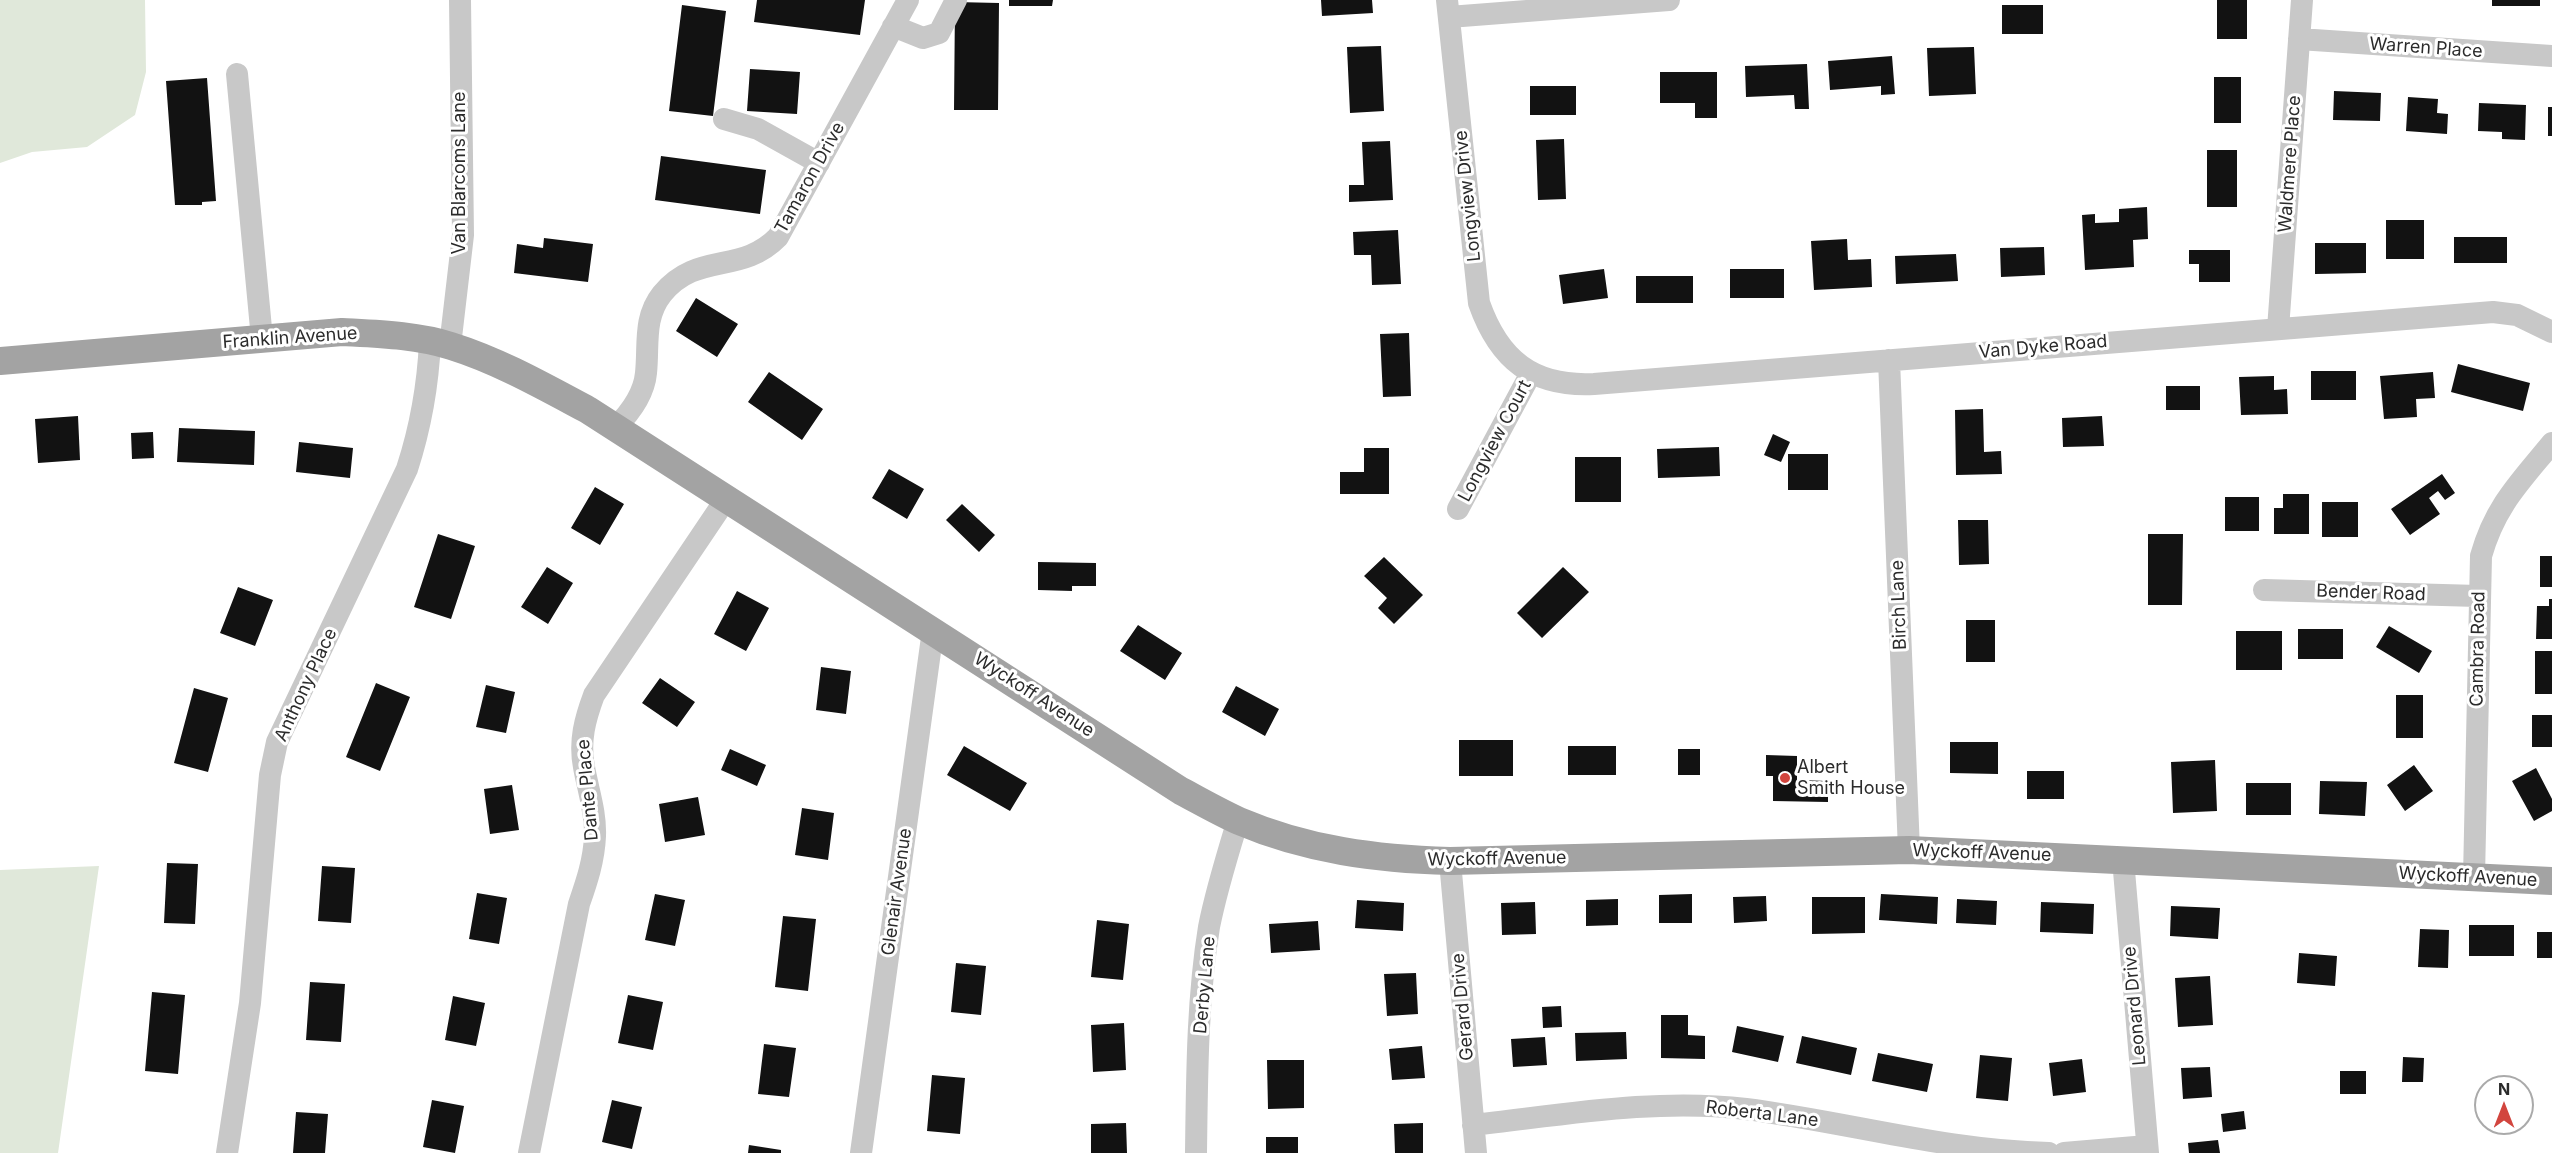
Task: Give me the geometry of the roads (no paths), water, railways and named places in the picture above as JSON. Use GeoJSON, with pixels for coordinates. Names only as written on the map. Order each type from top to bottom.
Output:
{"type":"FeatureCollection","features":[{"type":"Feature","properties":{"kind":"main road","name":"Franklin Avenue"},"geometry":{"type":"LineString","coordinates":[[0,361],[342,332],[386,334],[440,343],[502,365],[567,399]]}},
{"type":"Feature","properties":{"kind":"main road","name":"Wyckoff Avenue"},"geometry":{"type":"LineString","coordinates":[[567,399],[933,630],[1181,791],[1238,820],[1291,840],[1341,853],[1392,860],[1450,861],[1909,850],[2552,881]]}},
{"type":"Feature","properties":{"kind":"street","name":"Van Blarcoms Lane"},"geometry":{"type":"LineString","coordinates":[[440,343],[463,235],[460,0]]}},
{"type":"Feature","properties":{"kind":"street","name":"Tamaron Drive"},"geometry":{"type":"LineString","coordinates":[[615,428],[630,413],[640,395],[646,374],[646,333],[651,314],[661,296],[674,281],[692,270],[711,264],[751,258],[766,249],[778,237],[908,0]]}},
{"type":"Feature","properties":{"kind":"street"},"geometry":{"type":"LineString","coordinates":[[893,26],[923,38],[939,33],[956,0]]}},
{"type":"Feature","properties":{"kind":"street"},"geometry":{"type":"LineString","coordinates":[[1448,8],[1669,0]]}},
{"type":"Feature","properties":{"kind":"street","name":"Waldmere Place"},"geometry":{"type":"LineString","coordinates":[[2278,329],[2302,0]]}},
{"type":"Feature","properties":{"kind":"street","name":"Longview Drive"},"geometry":{"type":"LineString","coordinates":[[1448,8],[1479,303],[1487,327],[1498,345],[1514,361],[1531,373]]}},
{"type":"Feature","properties":{"kind":"street","name":"Warren Place"},"geometry":{"type":"LineString","coordinates":[[2300,39],[2552,56]]}},
{"type":"Feature","properties":{"kind":"street"},"geometry":{"type":"LineString","coordinates":[[237,74],[262,339]]}},
{"type":"Feature","properties":{"kind":"street"},"geometry":{"type":"LineString","coordinates":[[724,119],[759,129],[819,163]]}},
{"type":"Feature","properties":{"kind":"street","name":"Van Dyke Road"},"geometry":{"type":"LineString","coordinates":[[1531,373],[1551,381],[1574,385],[2493,312],[2517,315],[2552,332]]}},
{"type":"Feature","properties":{"kind":"street","name":"Anthony Place"},"geometry":{"type":"LineString","coordinates":[[227,1153],[250,1002],[270,775],[277,742],[407,469],[421,425],[429,380],[440,343]]}},
{"type":"Feature","properties":{"kind":"street","name":"Birch Lane"},"geometry":{"type":"LineString","coordinates":[[1889,360],[1909,850]]}},
{"type":"Feature","properties":{"kind":"street","name":"Longview Court"},"geometry":{"type":"LineString","coordinates":[[1458,509],[1531,373]]}},
{"type":"Feature","properties":{"kind":"street","name":"Cambra Road"},"geometry":{"type":"LineString","coordinates":[[2474,877],[2478,596],[2481,556],[2489,528],[2502,504],[2552,443]]}},
{"type":"Feature","properties":{"kind":"street","name":"Dante Place"},"geometry":{"type":"LineString","coordinates":[[530,1153],[579,904],[591,869],[595,836],[593,806],[584,766],[582,741],[585,718],[594,695],[726,499]]}},
{"type":"Feature","properties":{"kind":"street","name":"Bender Road"},"geometry":{"type":"LineString","coordinates":[[2264,590],[2478,596]]}},
{"type":"Feature","properties":{"kind":"street","name":"Glenair Avenue"},"geometry":{"type":"LineString","coordinates":[[861,1153],[933,630]]}},
{"type":"Feature","properties":{"kind":"street","name":"Derby Lane"},"geometry":{"type":"LineString","coordinates":[[1196,1153],[1204,972],[1209,927],[1221,873],[1238,820]]}},
{"type":"Feature","properties":{"kind":"street","name":"Leonard Drive"},"geometry":{"type":"LineString","coordinates":[[2123,859],[2148,1150]]}},
{"type":"Feature","properties":{"kind":"street","name":"Gerard Drive"},"geometry":{"type":"LineString","coordinates":[[1450,861],[1476,1153]]}},
{"type":"Feature","properties":{"kind":"street","name":"Roberta Lane"},"geometry":{"type":"LineString","coordinates":[[1473,1125],[1646,1106],[1700,1105],[1746,1109],[1982,1148],[2049,1153]]}},
{"type":"Feature","properties":{"kind":"street"},"geometry":{"type":"LineString","coordinates":[[2064,1153],[2148,1150]]}},
{"type":"Feature","properties":{"kind":"place","name":"Albert Smith House"},"geometry":{"type":"Point","coordinates":[1785,778]}}]}
